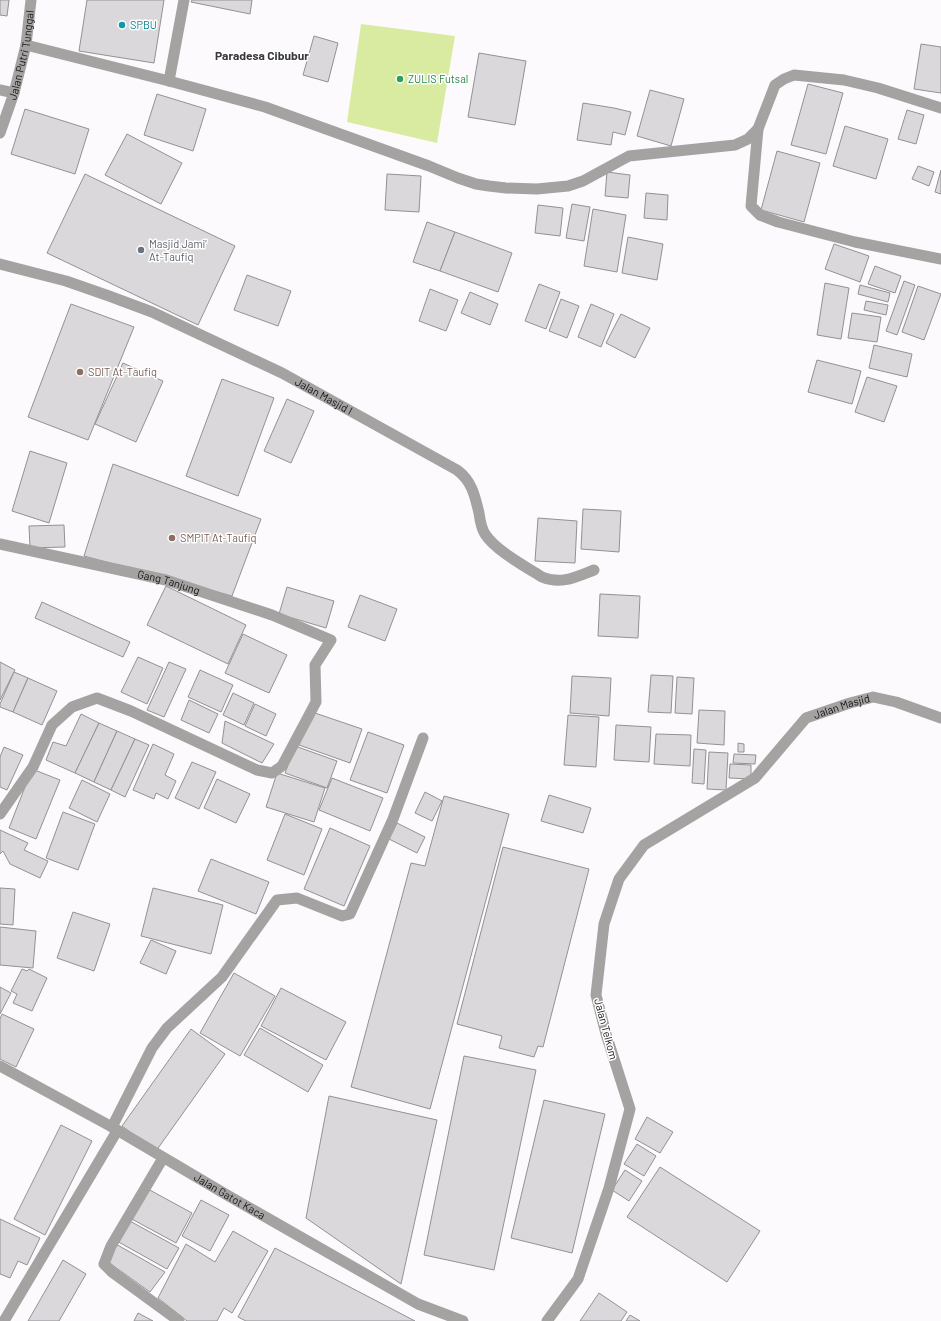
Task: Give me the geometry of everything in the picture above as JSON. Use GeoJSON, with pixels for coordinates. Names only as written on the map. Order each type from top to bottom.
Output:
{"type":"FeatureCollection","features":[{"type":"Feature","properties":{"kind":"street","name":"Jalan Putri Tunggal"},"geometry":{"type":"LineString","coordinates":[[0,133],[14,93],[26,45],[31,0]]}},
{"type":"Feature","properties":{"kind":"street"},"geometry":{"type":"LineString","coordinates":[[169,81],[184,0]]}},
{"type":"Feature","properties":{"kind":"street"},"geometry":{"type":"LineString","coordinates":[[26,45],[265,107],[470,182],[506,188],[537,189],[568,186],[583,181],[629,156],[735,145],[748,139],[758,130]]}},
{"type":"Feature","properties":{"kind":"street"},"geometry":{"type":"LineString","coordinates":[[941,108],[878,88],[844,80],[794,75],[784,79],[776,85],[758,130],[751,206],[760,215],[778,222],[840,238],[941,259]]}},
{"type":"Feature","properties":{"kind":"street"},"geometry":{"type":"LineString","coordinates":[[0,90],[14,93]]}},
{"type":"Feature","properties":{"kind":"street","name":"Jalan Masjid I"},"geometry":{"type":"LineString","coordinates":[[0,264],[66,281],[124,301],[152,312],[282,373],[457,470],[469,481],[476,500],[481,524],[485,534],[494,544],[542,577],[550,581],[562,581],[569,580],[594,570]]}},
{"type":"Feature","properties":{"kind":"street","name":"Gang Tanjung"},"geometry":{"type":"LineString","coordinates":[[0,544],[166,580],[272,615],[331,640],[315,665],[316,702],[282,766],[272,773],[257,770],[131,711],[97,698],[72,707],[52,725],[33,767],[0,814]]}},
{"type":"Feature","properties":{"kind":"street","name":"Jalan Masjid"},"geometry":{"type":"LineString","coordinates":[[794,732],[806,718],[873,697],[896,702],[941,718]]}},
{"type":"Feature","properties":{"kind":"street","name":"Jalan Telkom"},"geometry":{"type":"LineString","coordinates":[[547,1321],[578,1279],[609,1188],[630,1109],[606,1034],[596,995],[604,924],[619,879],[644,845],[755,778],[794,732]]}},
{"type":"Feature","properties":{"kind":"street"},"geometry":{"type":"LineString","coordinates":[[4,1321],[115,1129],[152,1048],[167,1028],[222,977],[277,900],[297,898],[342,916],[350,914],[393,819],[423,738]]}},
{"type":"Feature","properties":{"kind":"street","name":"Jalan Gatot Kaca"},"geometry":{"type":"LineString","coordinates":[[0,1066],[115,1129],[418,1304],[462,1321]]}},
{"type":"Feature","properties":{"kind":"street"},"geometry":{"type":"LineString","coordinates":[[163,1158],[111,1246],[104,1264],[112,1272],[180,1321]]}},
{"type":"Feature","properties":{"kind":"green space","name":"ZULIS Futsal"},"geometry":{"type":"Polygon","coordinates":[[[361,24],[455,36],[437,143],[347,122],[361,24]]]}},
{"type":"Feature","properties":{"kind":"building"},"geometry":{"type":"Polygon","coordinates":[[[0,0],[9,0],[7,16],[0,15],[0,0]]]}},
{"type":"Feature","properties":{"kind":"building","name":"SPBU"},"geometry":{"type":"Polygon","coordinates":[[[87,0],[164,0],[154,63],[79,51],[87,0]]]}},
{"type":"Feature","properties":{"kind":"building"},"geometry":{"type":"Polygon","coordinates":[[[192,0],[252,0],[250,14],[191,2],[192,0]]]}},
{"type":"Feature","properties":{"kind":"building"},"geometry":{"type":"Polygon","coordinates":[[[314,36],[338,43],[328,82],[303,75],[314,36]]]}},
{"type":"Feature","properties":{"kind":"building"},"geometry":{"type":"Polygon","coordinates":[[[921,44],[941,47],[941,93],[914,89],[921,44]]]}},
{"type":"Feature","properties":{"kind":"building"},"geometry":{"type":"Polygon","coordinates":[[[479,53],[526,61],[515,125],[468,117],[479,53]]]}},
{"type":"Feature","properties":{"kind":"building"},"geometry":{"type":"Polygon","coordinates":[[[808,84],[843,93],[826,154],[791,145],[808,84]]]}},
{"type":"Feature","properties":{"kind":"building"},"geometry":{"type":"Polygon","coordinates":[[[650,90],[684,99],[671,146],[637,136],[650,90]]]}},
{"type":"Feature","properties":{"kind":"building"},"geometry":{"type":"Polygon","coordinates":[[[157,94],[206,109],[193,151],[144,135],[157,94]]]}},
{"type":"Feature","properties":{"kind":"building"},"geometry":{"type":"Polygon","coordinates":[[[583,103],[631,112],[625,135],[613,132],[611,145],[577,140],[583,103]]]}},
{"type":"Feature","properties":{"kind":"building"},"geometry":{"type":"Polygon","coordinates":[[[25,109],[89,129],[75,174],[11,154],[25,109]]]}},
{"type":"Feature","properties":{"kind":"building"},"geometry":{"type":"Polygon","coordinates":[[[907,110],[924,115],[916,144],[898,139],[907,110]]]}},
{"type":"Feature","properties":{"kind":"building"},"geometry":{"type":"Polygon","coordinates":[[[845,126],[888,139],[876,179],[833,166],[845,126]]]}},
{"type":"Feature","properties":{"kind":"building"},"geometry":{"type":"Polygon","coordinates":[[[127,134],[182,163],[161,204],[105,175],[127,134]]]}},
{"type":"Feature","properties":{"kind":"building"},"geometry":{"type":"Polygon","coordinates":[[[777,151],[820,163],[804,222],[761,210],[777,151]]]}},
{"type":"Feature","properties":{"kind":"building"},"geometry":{"type":"Polygon","coordinates":[[[918,166],[934,172],[929,186],[912,179],[918,166]]]}},
{"type":"Feature","properties":{"kind":"building"},"geometry":{"type":"Polygon","coordinates":[[[941,170],[941,194],[935,192],[941,170]]]}},
{"type":"Feature","properties":{"kind":"building"},"geometry":{"type":"Polygon","coordinates":[[[607,172],[630,175],[628,198],[605,196],[607,172]]]}},
{"type":"Feature","properties":{"kind":"building","name":"Masjid Jami' At-Taufiq"},"geometry":{"type":"Polygon","coordinates":[[[85,174],[235,246],[198,325],[47,253],[85,174]]]}},
{"type":"Feature","properties":{"kind":"building"},"geometry":{"type":"Polygon","coordinates":[[[387,174],[421,176],[419,212],[385,210],[387,174]]]}},
{"type":"Feature","properties":{"kind":"building"},"geometry":{"type":"Polygon","coordinates":[[[646,193],[668,195],[667,220],[644,218],[646,193]]]}},
{"type":"Feature","properties":{"kind":"building"},"geometry":{"type":"Polygon","coordinates":[[[572,204],[590,207],[584,241],[566,238],[572,204]]]}},
{"type":"Feature","properties":{"kind":"building"},"geometry":{"type":"Polygon","coordinates":[[[538,205],[563,208],[560,236],[535,233],[538,205]]]}},
{"type":"Feature","properties":{"kind":"building"},"geometry":{"type":"Polygon","coordinates":[[[593,209],[626,215],[617,272],[584,266],[593,209]]]}},
{"type":"Feature","properties":{"kind":"building"},"geometry":{"type":"Polygon","coordinates":[[[427,222],[455,232],[440,271],[413,262],[427,222]]]}},
{"type":"Feature","properties":{"kind":"building"},"geometry":{"type":"Polygon","coordinates":[[[455,232],[512,253],[498,292],[440,271],[455,232]]]}},
{"type":"Feature","properties":{"kind":"building"},"geometry":{"type":"Polygon","coordinates":[[[628,237],[663,244],[657,280],[622,273],[628,237]]]}},
{"type":"Feature","properties":{"kind":"building"},"geometry":{"type":"Polygon","coordinates":[[[834,244],[869,256],[860,282],[825,269],[834,244]]]}},
{"type":"Feature","properties":{"kind":"building"},"geometry":{"type":"Polygon","coordinates":[[[875,266],[901,276],[895,293],[868,284],[875,266]]]}},
{"type":"Feature","properties":{"kind":"building"},"geometry":{"type":"Polygon","coordinates":[[[247,275],[291,291],[278,326],[234,310],[247,275]]]}},
{"type":"Feature","properties":{"kind":"building"},"geometry":{"type":"Polygon","coordinates":[[[904,281],[915,285],[897,335],[886,331],[904,281]]]}},
{"type":"Feature","properties":{"kind":"building"},"geometry":{"type":"Polygon","coordinates":[[[825,283],[849,288],[841,339],[817,335],[825,283]]]}},
{"type":"Feature","properties":{"kind":"building"},"geometry":{"type":"Polygon","coordinates":[[[539,284],[560,292],[546,329],[525,321],[539,284]]]}},
{"type":"Feature","properties":{"kind":"building"},"geometry":{"type":"Polygon","coordinates":[[[860,285],[890,293],[888,302],[858,294],[860,285]]]}},
{"type":"Feature","properties":{"kind":"building"},"geometry":{"type":"Polygon","coordinates":[[[918,286],[941,294],[924,340],[902,332],[918,286]]]}},
{"type":"Feature","properties":{"kind":"building"},"geometry":{"type":"Polygon","coordinates":[[[430,289],[458,300],[446,331],[419,321],[430,289]]]}},
{"type":"Feature","properties":{"kind":"building"},"geometry":{"type":"Polygon","coordinates":[[[470,292],[498,304],[490,325],[461,313],[470,292]]]}},
{"type":"Feature","properties":{"kind":"building"},"geometry":{"type":"Polygon","coordinates":[[[561,299],[579,306],[567,338],[549,331],[561,299]]]}},
{"type":"Feature","properties":{"kind":"building"},"geometry":{"type":"Polygon","coordinates":[[[866,301],[888,305],[886,315],[864,310],[866,301]]]}},
{"type":"Feature","properties":{"kind":"building","name":"SDIT At-Taufiq"},"geometry":{"type":"Polygon","coordinates":[[[71,304],[134,327],[88,440],[28,417],[71,304]]]}},
{"type":"Feature","properties":{"kind":"building"},"geometry":{"type":"Polygon","coordinates":[[[591,304],[614,314],[601,347],[578,337],[591,304]]]}},
{"type":"Feature","properties":{"kind":"building"},"geometry":{"type":"Polygon","coordinates":[[[852,313],[881,317],[877,342],[848,338],[852,313]]]}},
{"type":"Feature","properties":{"kind":"building"},"geometry":{"type":"Polygon","coordinates":[[[621,314],[650,328],[635,358],[606,343],[621,314]]]}},
{"type":"Feature","properties":{"kind":"building"},"geometry":{"type":"Polygon","coordinates":[[[874,345],[912,354],[907,377],[869,368],[874,345]]]}},
{"type":"Feature","properties":{"kind":"building"},"geometry":{"type":"Polygon","coordinates":[[[817,360],[861,371],[852,404],[808,392],[817,360]]]}},
{"type":"Feature","properties":{"kind":"building"},"geometry":{"type":"Polygon","coordinates":[[[123,363],[163,381],[136,442],[95,424],[123,363]]]}},
{"type":"Feature","properties":{"kind":"building"},"geometry":{"type":"Polygon","coordinates":[[[867,377],[897,386],[884,422],[855,412],[867,377]]]}},
{"type":"Feature","properties":{"kind":"building"},"geometry":{"type":"Polygon","coordinates":[[[222,379],[274,398],[238,496],[186,476],[222,379]]]}},
{"type":"Feature","properties":{"kind":"building"},"geometry":{"type":"Polygon","coordinates":[[[287,399],[314,411],[291,463],[264,451],[287,399]]]}},
{"type":"Feature","properties":{"kind":"building"},"geometry":{"type":"Polygon","coordinates":[[[30,451],[67,463],[49,523],[12,511],[30,451]]]}},
{"type":"Feature","properties":{"kind":"building","name":"SMPIT At-Taufiq"},"geometry":{"type":"Polygon","coordinates":[[[113,464],[261,519],[232,596],[84,556],[113,464]]]}},
{"type":"Feature","properties":{"kind":"building"},"geometry":{"type":"Polygon","coordinates":[[[583,509],[621,511],[619,552],[581,549],[583,509]]]}},
{"type":"Feature","properties":{"kind":"building"},"geometry":{"type":"Polygon","coordinates":[[[538,518],[577,521],[575,563],[535,561],[538,518]]]}},
{"type":"Feature","properties":{"kind":"building"},"geometry":{"type":"Polygon","coordinates":[[[64,525],[65,547],[30,548],[29,526],[64,525]]]}},
{"type":"Feature","properties":{"kind":"building"},"geometry":{"type":"Polygon","coordinates":[[[166,586],[246,625],[228,664],[147,625],[166,586]]]}},
{"type":"Feature","properties":{"kind":"building"},"geometry":{"type":"Polygon","coordinates":[[[287,587],[334,601],[326,628],[279,614],[287,587]]]}},
{"type":"Feature","properties":{"kind":"building"},"geometry":{"type":"Polygon","coordinates":[[[600,594],[640,596],[638,638],[598,636],[600,594]]]}},
{"type":"Feature","properties":{"kind":"building"},"geometry":{"type":"Polygon","coordinates":[[[360,595],[397,609],[385,641],[348,627],[360,595]]]}},
{"type":"Feature","properties":{"kind":"building"},"geometry":{"type":"Polygon","coordinates":[[[42,602],[130,642],[123,657],[35,618],[42,602]]]}},
{"type":"Feature","properties":{"kind":"building"},"geometry":{"type":"Polygon","coordinates":[[[243,634],[287,655],[269,693],[225,673],[243,634]]]}},
{"type":"Feature","properties":{"kind":"building"},"geometry":{"type":"Polygon","coordinates":[[[138,657],[163,668],[147,704],[121,692],[138,657]]]}},
{"type":"Feature","properties":{"kind":"building"},"geometry":{"type":"Polygon","coordinates":[[[0,662],[15,670],[0,700],[0,662]]]}},
{"type":"Feature","properties":{"kind":"building"},"geometry":{"type":"Polygon","coordinates":[[[169,662],[186,669],[164,717],[147,710],[169,662]]]}},
{"type":"Feature","properties":{"kind":"building"},"geometry":{"type":"Polygon","coordinates":[[[200,670],[233,685],[221,712],[188,697],[200,670]]]}},
{"type":"Feature","properties":{"kind":"building"},"geometry":{"type":"Polygon","coordinates":[[[14,672],[28,678],[13,712],[0,707],[0,704],[14,672]]]}},
{"type":"Feature","properties":{"kind":"building"},"geometry":{"type":"Polygon","coordinates":[[[651,675],[673,676],[671,713],[648,712],[651,675]]]}},
{"type":"Feature","properties":{"kind":"building"},"geometry":{"type":"Polygon","coordinates":[[[572,676],[611,678],[609,716],[570,713],[572,676]]]}},
{"type":"Feature","properties":{"kind":"building"},"geometry":{"type":"Polygon","coordinates":[[[677,677],[694,678],[692,714],[675,713],[677,677]]]}},
{"type":"Feature","properties":{"kind":"building"},"geometry":{"type":"Polygon","coordinates":[[[28,678],[57,691],[42,725],[13,712],[28,678]]]}},
{"type":"Feature","properties":{"kind":"building"},"geometry":{"type":"Polygon","coordinates":[[[233,693],[254,703],[244,725],[223,715],[233,693]]]}},
{"type":"Feature","properties":{"kind":"building"},"geometry":{"type":"Polygon","coordinates":[[[189,700],[218,714],[209,733],[181,720],[189,700]]]}},
{"type":"Feature","properties":{"kind":"building"},"geometry":{"type":"Polygon","coordinates":[[[255,704],[276,714],[266,736],[245,726],[255,704]]]}},
{"type":"Feature","properties":{"kind":"building"},"geometry":{"type":"Polygon","coordinates":[[[699,710],[725,711],[724,745],[697,743],[699,710]]]}},
{"type":"Feature","properties":{"kind":"building"},"geometry":{"type":"Polygon","coordinates":[[[312,712],[362,729],[350,763],[299,745],[312,712]]]}},
{"type":"Feature","properties":{"kind":"building"},"geometry":{"type":"Polygon","coordinates":[[[81,714],[99,723],[75,773],[46,760],[53,742],[66,746],[81,714]]]}},
{"type":"Feature","properties":{"kind":"building"},"geometry":{"type":"Polygon","coordinates":[[[568,715],[599,717],[596,767],[564,765],[568,715]]]}},
{"type":"Feature","properties":{"kind":"building"},"geometry":{"type":"Polygon","coordinates":[[[225,721],[274,744],[262,763],[222,743],[225,721]]]}},
{"type":"Feature","properties":{"kind":"building"},"geometry":{"type":"Polygon","coordinates":[[[99,723],[117,731],[94,782],[75,773],[99,723]]]}},
{"type":"Feature","properties":{"kind":"building"},"geometry":{"type":"Polygon","coordinates":[[[616,725],[651,727],[649,762],[614,760],[616,725]]]}},
{"type":"Feature","properties":{"kind":"building"},"geometry":{"type":"Polygon","coordinates":[[[117,731],[135,739],[111,790],[94,782],[117,731]]]}},
{"type":"Feature","properties":{"kind":"building"},"geometry":{"type":"Polygon","coordinates":[[[368,732],[404,745],[387,793],[350,780],[368,732]]]}},
{"type":"Feature","properties":{"kind":"building"},"geometry":{"type":"Polygon","coordinates":[[[656,734],[691,735],[690,766],[654,764],[656,734]]]}},
{"type":"Feature","properties":{"kind":"building"},"geometry":{"type":"Polygon","coordinates":[[[135,739],[149,745],[125,797],[111,790],[135,739]]]}},
{"type":"Feature","properties":{"kind":"building"},"geometry":{"type":"Polygon","coordinates":[[[738,743],[744,744],[744,752],[738,752],[738,743]]]}},
{"type":"Feature","properties":{"kind":"building"},"geometry":{"type":"Polygon","coordinates":[[[153,744],[174,754],[165,775],[176,781],[168,799],[156,793],[154,799],[133,790],[153,744]]]}},
{"type":"Feature","properties":{"kind":"building"},"geometry":{"type":"Polygon","coordinates":[[[295,746],[337,761],[327,788],[285,773],[295,746]]]}},
{"type":"Feature","properties":{"kind":"building"},"geometry":{"type":"Polygon","coordinates":[[[4,747],[23,755],[7,790],[0,787],[0,757],[4,747]]]}},
{"type":"Feature","properties":{"kind":"building"},"geometry":{"type":"Polygon","coordinates":[[[694,749],[706,750],[704,784],[692,783],[694,749]]]}},
{"type":"Feature","properties":{"kind":"building"},"geometry":{"type":"Polygon","coordinates":[[[709,752],[728,753],[726,790],[707,789],[709,752]]]}},
{"type":"Feature","properties":{"kind":"building"},"geometry":{"type":"Polygon","coordinates":[[[734,754],[756,755],[755,764],[733,763],[734,754]]]}},
{"type":"Feature","properties":{"kind":"building"},"geometry":{"type":"Polygon","coordinates":[[[192,762],[216,772],[199,809],[175,798],[192,762]]]}},
{"type":"Feature","properties":{"kind":"building"},"geometry":{"type":"Polygon","coordinates":[[[730,764],[751,765],[751,779],[729,778],[730,764]]]}},
{"type":"Feature","properties":{"kind":"building"},"geometry":{"type":"Polygon","coordinates":[[[32,769],[60,780],[36,839],[9,828],[32,769]]]}},
{"type":"Feature","properties":{"kind":"building"},"geometry":{"type":"Polygon","coordinates":[[[277,773],[325,788],[314,822],[266,807],[277,773]]]}},
{"type":"Feature","properties":{"kind":"building"},"geometry":{"type":"Polygon","coordinates":[[[332,778],[383,798],[370,831],[319,810],[332,778]]]}},
{"type":"Feature","properties":{"kind":"building"},"geometry":{"type":"Polygon","coordinates":[[[217,779],[250,794],[236,823],[204,808],[217,779]]]}},
{"type":"Feature","properties":{"kind":"building"},"geometry":{"type":"Polygon","coordinates":[[[82,780],[110,794],[97,822],[69,808],[82,780]]]}},
{"type":"Feature","properties":{"kind":"building"},"geometry":{"type":"Polygon","coordinates":[[[425,792],[442,801],[432,821],[415,813],[425,792]]]}},
{"type":"Feature","properties":{"kind":"building"},"geometry":{"type":"Polygon","coordinates":[[[549,795],[591,808],[583,833],[541,821],[549,795]]]}},
{"type":"Feature","properties":{"kind":"building"},"geometry":{"type":"Polygon","coordinates":[[[444,796],[509,814],[430,1109],[351,1087],[411,863],[425,866],[444,796]]]}},
{"type":"Feature","properties":{"kind":"building"},"geometry":{"type":"Polygon","coordinates":[[[63,812],[95,824],[78,870],[46,858],[63,812]]]}},
{"type":"Feature","properties":{"kind":"building"},"geometry":{"type":"Polygon","coordinates":[[[285,814],[322,829],[304,875],[267,860],[285,814]]]}},
{"type":"Feature","properties":{"kind":"building"},"geometry":{"type":"Polygon","coordinates":[[[397,823],[425,837],[417,853],[389,839],[397,823]]]}},
{"type":"Feature","properties":{"kind":"building"},"geometry":{"type":"Polygon","coordinates":[[[330,828],[370,846],[344,906],[304,889],[330,828]]]}},
{"type":"Feature","properties":{"kind":"building"},"geometry":{"type":"Polygon","coordinates":[[[0,830],[28,843],[24,850],[48,861],[40,878],[10,864],[3,851],[0,854],[0,830]]]}},
{"type":"Feature","properties":{"kind":"building"},"geometry":{"type":"Polygon","coordinates":[[[503,847],[589,869],[543,1047],[538,1046],[534,1057],[499,1048],[502,1036],[457,1024],[503,847]]]}},
{"type":"Feature","properties":{"kind":"building"},"geometry":{"type":"Polygon","coordinates":[[[211,859],[269,882],[256,914],[198,891],[211,859]]]}},
{"type":"Feature","properties":{"kind":"building"},"geometry":{"type":"Polygon","coordinates":[[[0,888],[15,889],[13,925],[0,924],[0,888]]]}},
{"type":"Feature","properties":{"kind":"building"},"geometry":{"type":"Polygon","coordinates":[[[153,888],[223,905],[211,954],[141,936],[153,888]]]}},
{"type":"Feature","properties":{"kind":"building"},"geometry":{"type":"Polygon","coordinates":[[[73,912],[110,924],[94,971],[57,958],[73,912]]]}},
{"type":"Feature","properties":{"kind":"building"},"geometry":{"type":"Polygon","coordinates":[[[0,927],[36,931],[33,968],[0,965],[0,927]]]}},
{"type":"Feature","properties":{"kind":"building"},"geometry":{"type":"Polygon","coordinates":[[[151,940],[176,951],[166,974],[140,963],[151,940]]]}},
{"type":"Feature","properties":{"kind":"building"},"geometry":{"type":"Polygon","coordinates":[[[22,969],[27,971],[29,969],[47,978],[32,1011],[13,1003],[17,994],[11,991],[22,969]]]}},
{"type":"Feature","properties":{"kind":"building"},"geometry":{"type":"Polygon","coordinates":[[[234,973],[275,996],[240,1056],[200,1033],[234,973]]]}},
{"type":"Feature","properties":{"kind":"building"},"geometry":{"type":"Polygon","coordinates":[[[0,987],[11,993],[0,1014],[0,987]]]}},
{"type":"Feature","properties":{"kind":"building"},"geometry":{"type":"Polygon","coordinates":[[[281,988],[346,1022],[326,1060],[261,1026],[281,988]]]}},
{"type":"Feature","properties":{"kind":"building"},"geometry":{"type":"Polygon","coordinates":[[[2,1014],[34,1029],[16,1067],[0,1059],[0,1019],[2,1014]]]}},
{"type":"Feature","properties":{"kind":"building"},"geometry":{"type":"Polygon","coordinates":[[[260,1028],[323,1065],[308,1092],[244,1055],[260,1028]]]}},
{"type":"Feature","properties":{"kind":"building"},"geometry":{"type":"Polygon","coordinates":[[[191,1029],[225,1054],[156,1151],[122,1126],[191,1029]]]}},
{"type":"Feature","properties":{"kind":"building"},"geometry":{"type":"Polygon","coordinates":[[[464,1056],[536,1070],[494,1270],[424,1255],[464,1056]]]}},
{"type":"Feature","properties":{"kind":"building"},"geometry":{"type":"Polygon","coordinates":[[[329,1096],[437,1120],[401,1284],[306,1218],[329,1096]]]}},
{"type":"Feature","properties":{"kind":"building"},"geometry":{"type":"Polygon","coordinates":[[[544,1100],[605,1114],[572,1253],[511,1238],[544,1100]]]}},
{"type":"Feature","properties":{"kind":"building"},"geometry":{"type":"Polygon","coordinates":[[[647,1117],[673,1132],[660,1153],[635,1139],[647,1117]]]}},
{"type":"Feature","properties":{"kind":"building"},"geometry":{"type":"Polygon","coordinates":[[[61,1125],[92,1141],[45,1235],[14,1219],[61,1125]]]}},
{"type":"Feature","properties":{"kind":"building"},"geometry":{"type":"Polygon","coordinates":[[[637,1144],[656,1156],[644,1176],[624,1164],[637,1144]]]}},
{"type":"Feature","properties":{"kind":"building"},"geometry":{"type":"Polygon","coordinates":[[[660,1167],[760,1231],[727,1282],[627,1217],[660,1167]]]}},
{"type":"Feature","properties":{"kind":"building"},"geometry":{"type":"Polygon","coordinates":[[[625,1170],[642,1181],[629,1201],[612,1190],[625,1170]]]}},
{"type":"Feature","properties":{"kind":"building"},"geometry":{"type":"Polygon","coordinates":[[[146,1188],[192,1213],[176,1243],[130,1218],[146,1188]]]}},
{"type":"Feature","properties":{"kind":"building"},"geometry":{"type":"Polygon","coordinates":[[[201,1200],[229,1215],[210,1251],[182,1236],[201,1200]]]}},
{"type":"Feature","properties":{"kind":"building"},"geometry":{"type":"Polygon","coordinates":[[[0,1219],[40,1238],[27,1265],[18,1261],[10,1278],[0,1274],[0,1219]]]}},
{"type":"Feature","properties":{"kind":"building"},"geometry":{"type":"Polygon","coordinates":[[[128,1220],[179,1248],[167,1269],[115,1240],[128,1220]]]}},
{"type":"Feature","properties":{"kind":"building"},"geometry":{"type":"Polygon","coordinates":[[[233,1231],[268,1251],[232,1313],[224,1308],[217,1321],[187,1321],[158,1298],[186,1244],[215,1262],[233,1231]]]}},
{"type":"Feature","properties":{"kind":"building"},"geometry":{"type":"Polygon","coordinates":[[[114,1243],[165,1272],[150,1292],[108,1262],[114,1243]]]}},
{"type":"Feature","properties":{"kind":"building"},"geometry":{"type":"Polygon","coordinates":[[[275,1248],[415,1321],[246,1321],[238,1317],[275,1248]]]}},
{"type":"Feature","properties":{"kind":"building"},"geometry":{"type":"Polygon","coordinates":[[[63,1260],[86,1274],[59,1321],[28,1321],[63,1260]]]}},
{"type":"Feature","properties":{"kind":"building"},"geometry":{"type":"Polygon","coordinates":[[[599,1293],[627,1312],[621,1321],[580,1321],[599,1293]]]}},
{"type":"Feature","properties":{"kind":"building"},"geometry":{"type":"Polygon","coordinates":[[[138,1313],[153,1321],[134,1321],[138,1313]]]}},
{"type":"Feature","properties":{"kind":"building"},"geometry":{"type":"Polygon","coordinates":[[[630,1315],[640,1321],[626,1321],[630,1315]]]}},
{"type":"Feature","properties":{"kind":"place","name":"SPBU"},"geometry":{"type":"Point","coordinates":[122,25]}},
{"type":"Feature","properties":{"kind":"place","name":"ZULIS Futsal"},"geometry":{"type":"Point","coordinates":[400,79]}},
{"type":"Feature","properties":{"kind":"place","name":"Masjid Jami' At-Taufiq"},"geometry":{"type":"Point","coordinates":[141,250]}},
{"type":"Feature","properties":{"kind":"place","name":"SDIT At-Taufiq"},"geometry":{"type":"Point","coordinates":[80,372]}},
{"type":"Feature","properties":{"kind":"place","name":"SMPIT At-Taufiq"},"geometry":{"type":"Point","coordinates":[172,538]}},
{"type":"Feature","properties":{"kind":"district","name":"Paradesa Cibubur"},"geometry":{"type":"Point","coordinates":[262,56]}}]}
